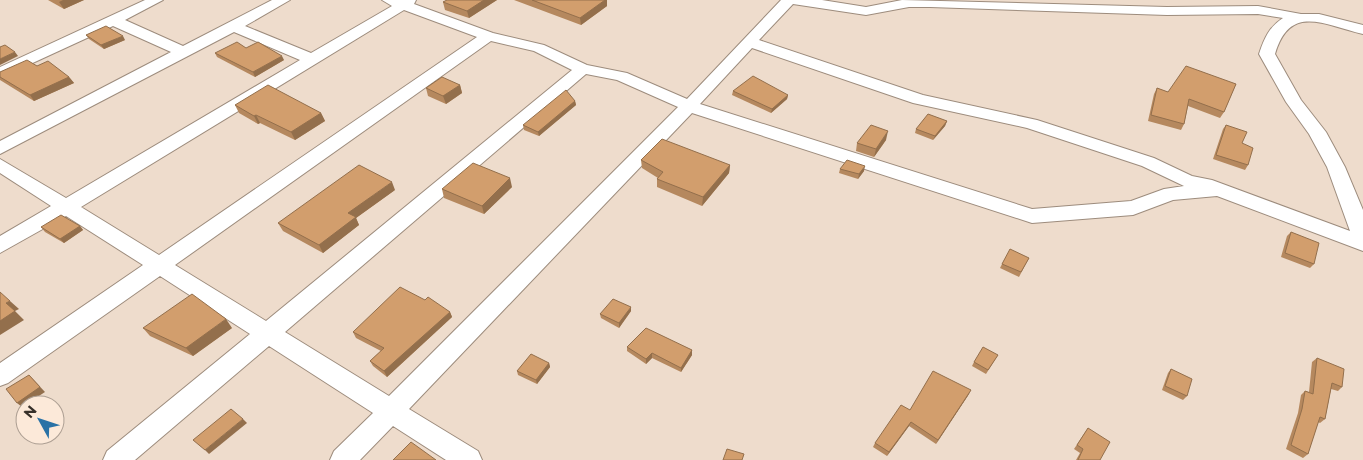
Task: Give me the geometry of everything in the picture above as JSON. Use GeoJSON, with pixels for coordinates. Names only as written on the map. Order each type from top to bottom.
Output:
{"type":"FeatureCollection","features":[{"type":"Feature","properties":{"kind":"street"},"geometry":{"type":"LineString","coordinates":[[0,72],[156,0]]}},
{"type":"Feature","properties":{"kind":"street"},"geometry":{"type":"LineString","coordinates":[[0,148],[283,0]]}},
{"type":"Feature","properties":{"kind":"street"},"geometry":{"type":"LineString","coordinates":[[343,460],[689,106],[789,0]]}},
{"type":"Feature","properties":{"kind":"street"},"geometry":{"type":"LineString","coordinates":[[794,0],[866,11],[909,3],[1167,11],[1258,10],[1320,18],[1363,30]]}},
{"type":"Feature","properties":{"kind":"street"},"geometry":{"type":"LineString","coordinates":[[0,246],[312,59],[401,2],[488,36],[539,48],[583,70],[621,76],[689,106],[1032,216],[1132,208],[1171,194],[1217,190]]}},
{"type":"Feature","properties":{"kind":"street"},"geometry":{"type":"LineString","coordinates":[[1295,16],[1280,26],[1270,38],[1267,54],[1294,102],[1317,132],[1336,167],[1350,200],[1363,242]]}},
{"type":"Feature","properties":{"kind":"street"},"geometry":{"type":"LineString","coordinates":[[113,20],[184,52]]}},
{"type":"Feature","properties":{"kind":"street"},"geometry":{"type":"LineString","coordinates":[[233,26],[312,59]]}},
{"type":"Feature","properties":{"kind":"street"},"geometry":{"type":"LineString","coordinates":[[0,376],[488,36]]}},
{"type":"Feature","properties":{"kind":"street"},"geometry":{"type":"LineString","coordinates":[[749,42],[919,99],[1031,124],[1148,162],[1187,181],[1363,242]]}},
{"type":"Feature","properties":{"kind":"street"},"geometry":{"type":"LineString","coordinates":[[116,460],[583,70]]}},
{"type":"Feature","properties":{"kind":"street"},"geometry":{"type":"LineString","coordinates":[[0,165],[469,460]]}},
{"type":"Feature","properties":{"kind":"building"},"geometry":{"type":"Polygon","coordinates":[[[447,0],[484,0],[467,11],[443,2],[447,0]]]}},
{"type":"Feature","properties":{"kind":"building"},"geometry":{"type":"Polygon","coordinates":[[[532,0],[605,0],[580,18],[532,0]]]}},
{"type":"Feature","properties":{"kind":"building"},"geometry":{"type":"Polygon","coordinates":[[[106,26],[123,36],[101,45],[86,35],[106,26]]]}},
{"type":"Feature","properties":{"kind":"building"},"geometry":{"type":"Polygon","coordinates":[[[237,42],[246,48],[258,42],[282,56],[253,72],[215,53],[237,42]]]}},
{"type":"Feature","properties":{"kind":"building"},"geometry":{"type":"Polygon","coordinates":[[[5,45],[15,52],[0,59],[0,47],[5,45]]]}},
{"type":"Feature","properties":{"kind":"building"},"geometry":{"type":"Polygon","coordinates":[[[27,60],[37,66],[48,61],[69,77],[30,95],[0,77],[0,72],[27,60]]]}},
{"type":"Feature","properties":{"kind":"building"},"geometry":{"type":"Polygon","coordinates":[[[1186,66],[1236,84],[1224,112],[1189,99],[1184,124],[1151,115],[1157,88],[1168,92],[1186,66]]]}},
{"type":"Feature","properties":{"kind":"building"},"geometry":{"type":"Polygon","coordinates":[[[753,76],[788,95],[772,109],[733,91],[753,76]]]}},
{"type":"Feature","properties":{"kind":"building"},"geometry":{"type":"Polygon","coordinates":[[[442,77],[460,85],[443,96],[426,88],[442,77]]]}},
{"type":"Feature","properties":{"kind":"building"},"geometry":{"type":"Polygon","coordinates":[[[268,85],[321,113],[291,132],[256,115],[254,116],[235,105],[268,85]]]}},
{"type":"Feature","properties":{"kind":"building"},"geometry":{"type":"Polygon","coordinates":[[[566,90],[575,101],[538,132],[523,125],[566,90]]]}},
{"type":"Feature","properties":{"kind":"building"},"geometry":{"type":"Polygon","coordinates":[[[928,114],[947,121],[935,136],[916,129],[928,114]]]}},
{"type":"Feature","properties":{"kind":"building"},"geometry":{"type":"Polygon","coordinates":[[[871,125],[888,131],[876,149],[857,143],[871,125]]]}},
{"type":"Feature","properties":{"kind":"building"},"geometry":{"type":"Polygon","coordinates":[[[1226,125],[1247,132],[1242,143],[1253,148],[1248,165],[1216,155],[1226,125]]]}},
{"type":"Feature","properties":{"kind":"building"},"geometry":{"type":"Polygon","coordinates":[[[662,139],[730,165],[703,197],[657,179],[663,172],[641,160],[662,139]]]}},
{"type":"Feature","properties":{"kind":"building"},"geometry":{"type":"Polygon","coordinates":[[[847,160],[865,166],[859,174],[840,169],[847,160]]]}},
{"type":"Feature","properties":{"kind":"building"},"geometry":{"type":"Polygon","coordinates":[[[473,163],[510,178],[482,206],[442,189],[473,163]]]}},
{"type":"Feature","properties":{"kind":"building"},"geometry":{"type":"Polygon","coordinates":[[[359,165],[392,182],[348,213],[356,217],[319,245],[278,223],[359,165]]]}},
{"type":"Feature","properties":{"kind":"building"},"geometry":{"type":"Polygon","coordinates":[[[61,215],[80,226],[60,239],[41,227],[61,215]]]}},
{"type":"Feature","properties":{"kind":"building"},"geometry":{"type":"Polygon","coordinates":[[[1291,232],[1319,243],[1314,264],[1285,253],[1291,232]]]}},
{"type":"Feature","properties":{"kind":"building"},"geometry":{"type":"Polygon","coordinates":[[[1010,249],[1029,258],[1021,272],[1002,264],[1010,249]]]}},
{"type":"Feature","properties":{"kind":"building"},"geometry":{"type":"Polygon","coordinates":[[[400,287],[425,300],[428,297],[450,312],[384,371],[370,361],[384,348],[353,332],[400,287]]]}},
{"type":"Feature","properties":{"kind":"building"},"geometry":{"type":"Polygon","coordinates":[[[0,292],[10,301],[6,303],[15,311],[0,321],[0,292]]]}},
{"type":"Feature","properties":{"kind":"building"},"geometry":{"type":"Polygon","coordinates":[[[192,294],[226,319],[186,348],[143,328],[192,294]]]}},
{"type":"Feature","properties":{"kind":"building"},"geometry":{"type":"Polygon","coordinates":[[[613,299],[631,307],[619,323],[600,314],[613,299]]]}},
{"type":"Feature","properties":{"kind":"building"},"geometry":{"type":"Polygon","coordinates":[[[646,328],[692,350],[681,368],[652,353],[646,359],[627,347],[646,328]]]}},
{"type":"Feature","properties":{"kind":"building"},"geometry":{"type":"Polygon","coordinates":[[[983,347],[998,355],[988,370],[974,362],[983,347]]]}},
{"type":"Feature","properties":{"kind":"building"},"geometry":{"type":"Polygon","coordinates":[[[531,354],[549,363],[536,380],[517,371],[531,354]]]}},
{"type":"Feature","properties":{"kind":"building"},"geometry":{"type":"Polygon","coordinates":[[[1317,358],[1344,369],[1342,387],[1332,383],[1325,419],[1320,417],[1308,454],[1291,445],[1302,409],[1305,391],[1313,394],[1317,358]]]}},
{"type":"Feature","properties":{"kind":"building"},"geometry":{"type":"Polygon","coordinates":[[[1171,369],[1192,379],[1187,396],[1165,386],[1171,369]]]}},
{"type":"Feature","properties":{"kind":"building"},"geometry":{"type":"Polygon","coordinates":[[[933,371],[971,390],[938,440],[911,422],[889,452],[875,443],[901,405],[910,410],[933,371]]]}},
{"type":"Feature","properties":{"kind":"building"},"geometry":{"type":"Polygon","coordinates":[[[29,375],[40,387],[28,395],[15,395],[15,400],[6,389],[29,375]]]}},
{"type":"Feature","properties":{"kind":"building"},"geometry":{"type":"Polygon","coordinates":[[[231,409],[243,419],[205,450],[193,440],[231,409]]]}},
{"type":"Feature","properties":{"kind":"building"},"geometry":{"type":"Polygon","coordinates":[[[1088,428],[1110,442],[1100,460],[1078,460],[1083,449],[1077,445],[1088,428]]]}},
{"type":"Feature","properties":{"kind":"building"},"geometry":{"type":"Polygon","coordinates":[[[411,442],[436,460],[393,460],[411,442]]]}},
{"type":"Feature","properties":{"kind":"building"},"geometry":{"type":"Polygon","coordinates":[[[727,449],[744,454],[742,460],[723,460],[727,449]]]}}]}
